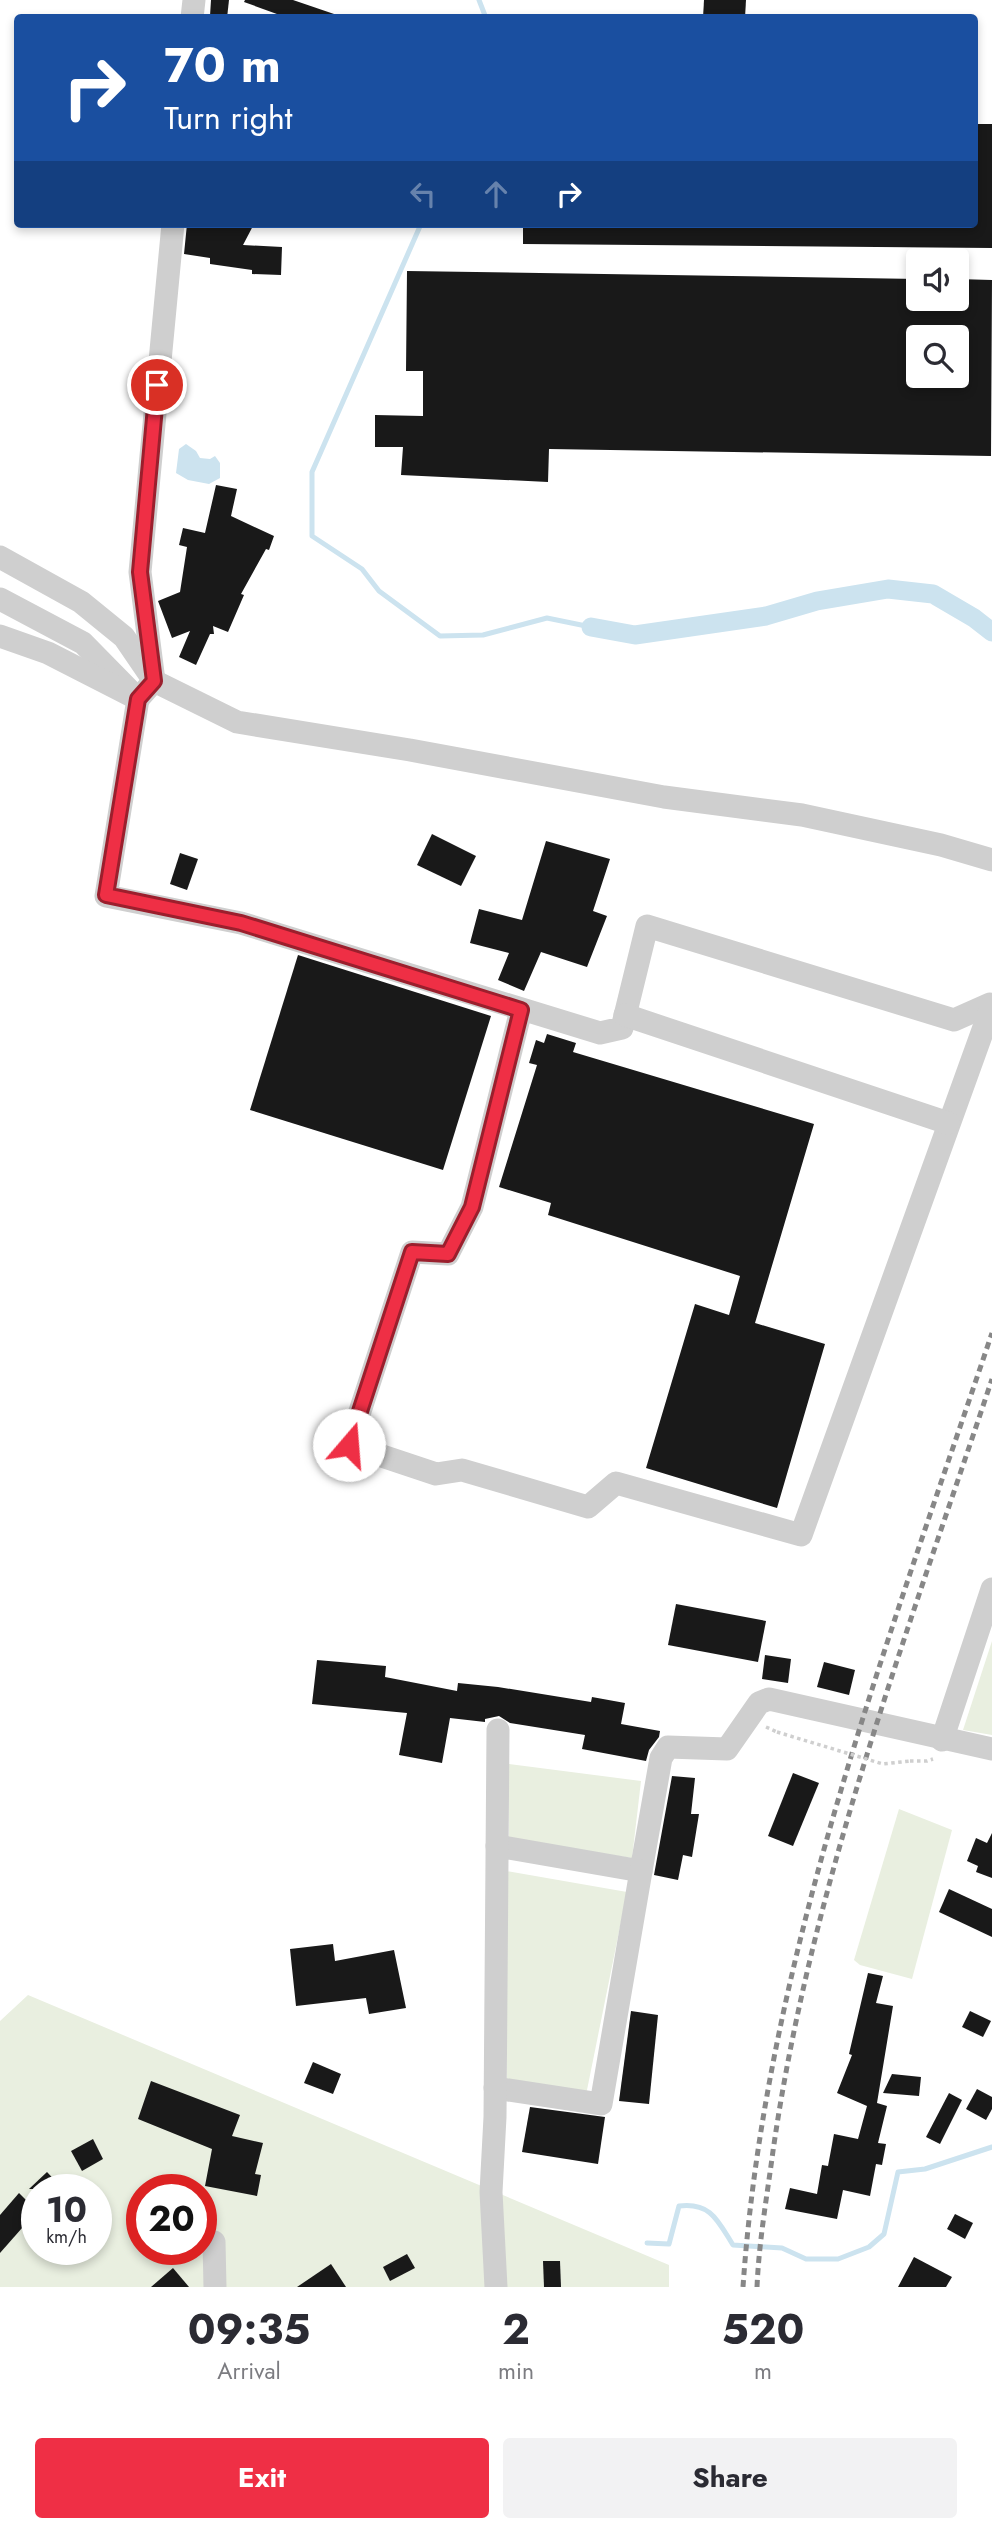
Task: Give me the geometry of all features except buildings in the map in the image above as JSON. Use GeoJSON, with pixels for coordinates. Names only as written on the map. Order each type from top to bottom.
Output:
{"type":"FeatureCollection","features":[{"type":"Feature","properties":{"kind":"street"},"geometry":{"type":"LineString","coordinates":[[173,228],[140,572],[154,681],[138,699],[106,895],[241,923],[600,1033],[622,1028],[647,926],[954,1020],[991,1004]]}},
{"type":"Feature","properties":{"kind":"street"},"geometry":{"type":"LineString","coordinates":[[0,557],[80,602],[113,628],[124,637],[154,681],[237,722],[410,750],[664,797],[802,815],[941,845],[992,860]]}},
{"type":"Feature","properties":{"kind":"street"},"geometry":{"type":"LineString","coordinates":[[0,599],[83,643],[138,699]]}},
{"type":"Feature","properties":{"kind":"street"},"geometry":{"type":"LineString","coordinates":[[0,636],[48,653],[138,699]]}},
{"type":"Feature","properties":{"kind":"street"},"geometry":{"type":"LineString","coordinates":[[521,1010],[472,1207],[448,1254],[412,1252],[349,1445],[436,1474],[462,1470],[589,1507],[616,1483],[801,1535],[991,1004]]}},
{"type":"Feature","properties":{"kind":"street"},"geometry":{"type":"LineString","coordinates":[[625,1015],[948,1123]]}},
{"type":"Feature","properties":{"kind":"street"},"geometry":{"type":"LineString","coordinates":[[942,1740],[992,1589]]}},
{"type":"Feature","properties":{"kind":"street"},"geometry":{"type":"LineString","coordinates":[[495,2088],[601,2104],[661,1758],[668,1747],[727,1749],[758,1703],[769,1699],[942,1740],[992,1749]]}},
{"type":"Feature","properties":{"kind":"street"},"geometry":{"type":"LineString","coordinates":[[496,2287],[491,2192],[495,2088],[498,1730]]}},
{"type":"Feature","properties":{"kind":"street"},"geometry":{"type":"LineString","coordinates":[[497,1846],[641,1871]]}},
{"type":"Feature","properties":{"kind":"street"},"geometry":{"type":"LineString","coordinates":[[215,2265],[215,2287]]}},
{"type":"Feature","properties":{"kind":"path"},"geometry":{"type":"LineString","coordinates":[[777,1732],[883,1764],[909,1761]]}},
{"type":"Feature","properties":{"kind":"green space"},"geometry":{"type":"Polygon","coordinates":[[[992,1641],[992,1735],[963,1730],[992,1641]]]}},
{"type":"Feature","properties":{"kind":"green space"},"geometry":{"type":"Polygon","coordinates":[[[509,1764],[641,1781],[632,1858],[509,1840],[509,1764]]]}},
{"type":"Feature","properties":{"kind":"green space"},"geometry":{"type":"Polygon","coordinates":[[[899,1809],[952,1830],[912,1979],[860,1965],[854,1960],[899,1809]]]}},
{"type":"Feature","properties":{"kind":"green space"},"geometry":{"type":"Polygon","coordinates":[[[506,1871],[627,1892],[586,2095],[507,2084],[506,1871]]]}},
{"type":"Feature","properties":{"kind":"green space"},"geometry":{"type":"Polygon","coordinates":[[[28,1995],[669,2265],[669,2287],[0,2287],[0,2021],[28,1995]]]}},
{"type":"Feature","properties":{"kind":"water"},"geometry":{"type":"Polygon","coordinates":[[[186,444],[196,451],[200,458],[210,459],[215,456],[220,463],[220,478],[209,484],[188,480],[176,473],[179,449],[186,444]]]}},
{"type":"Feature","properties":{"kind":"waterway"},"geometry":{"type":"LineString","coordinates":[[479,0],[484,14]]}},
{"type":"Feature","properties":{"kind":"waterway"},"geometry":{"type":"LineString","coordinates":[[419,228],[312,472],[312,536],[362,569],[379,591],[440,636],[483,635],[547,618],[591,627]]}},
{"type":"Feature","properties":{"kind":"waterway"},"geometry":{"type":"LineString","coordinates":[[591,627],[635,635],[766,616],[817,601],[888,589],[933,594],[992,632]]}},
{"type":"Feature","properties":{"kind":"waterway"},"geometry":{"type":"LineString","coordinates":[[647,2243],[669,2244],[679,2206],[690,2206],[699,2207],[712,2215],[733,2245],[782,2248],[806,2259],[838,2259],[869,2247],[884,2234],[898,2172],[925,2169],[992,2147]]}},
{"type":"Feature","properties":{"kind":"railway"},"geometry":{"type":"LineString","coordinates":[[743,2287],[756,2166],[777,2044],[804,1923],[874,1684],[992,1333]]}},
{"type":"Feature","properties":{"kind":"railway"},"geometry":{"type":"LineString","coordinates":[[757,2287],[773,2151],[811,1954],[865,1760],[992,1379]]}},
{"type":"Feature","properties":{"kind":"route"},"geometry":{"type":"LineString","coordinates":[[157,385],[140,572],[154,681],[138,699],[106,895],[241,923],[521,1010],[472,1207],[448,1254],[412,1252],[349,1445]]}}]}
